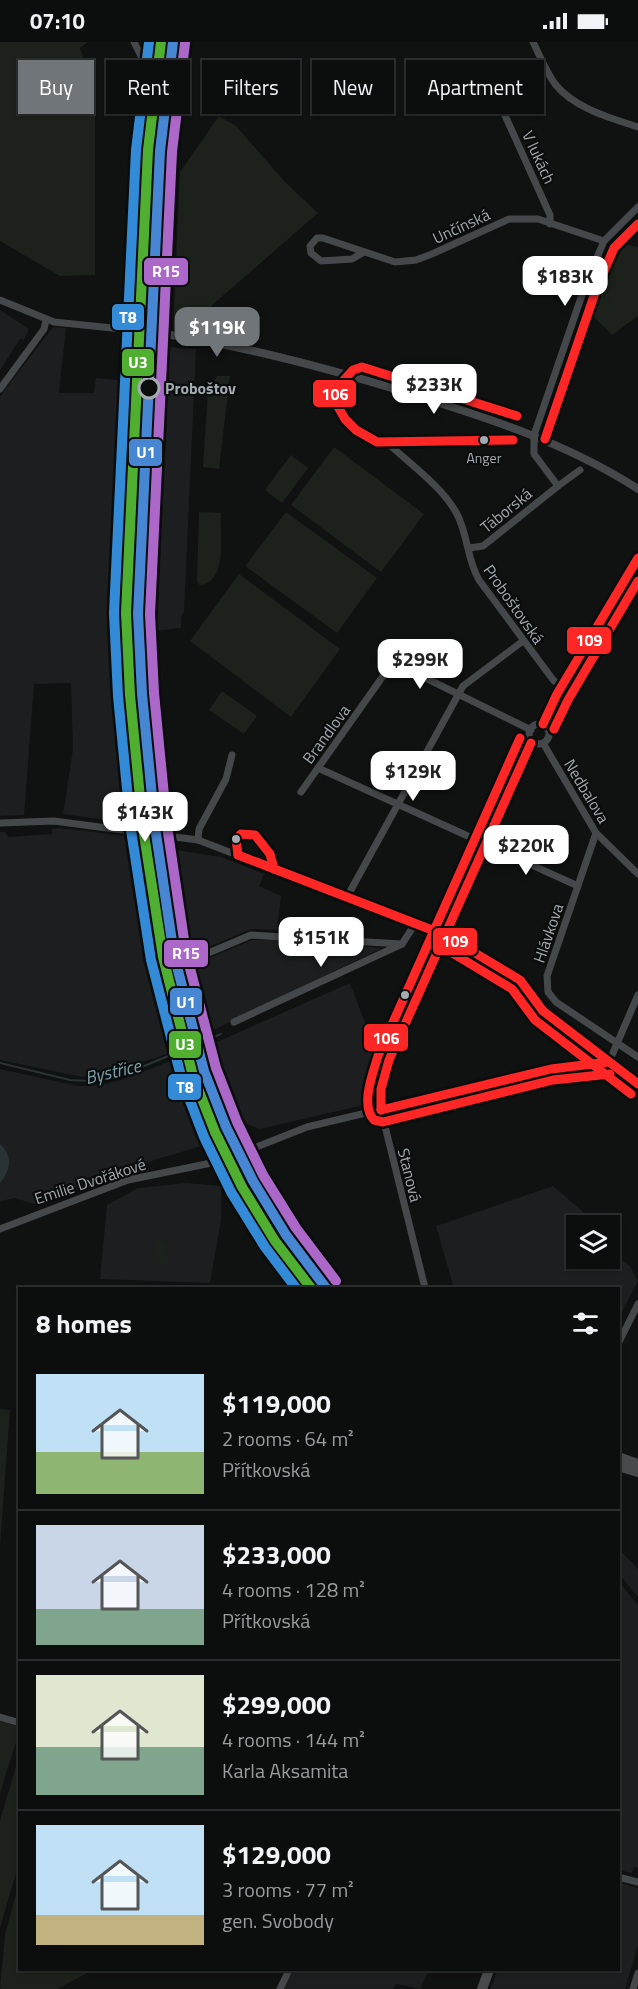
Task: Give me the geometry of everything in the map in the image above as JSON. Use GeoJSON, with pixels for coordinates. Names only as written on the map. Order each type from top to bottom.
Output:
{"type":"FeatureCollection","features":[{"type":"Feature","properties":{"kind":"main road"},"geometry":{"type":"LineString","coordinates":[[620,1458],[638,1464]]}},
{"type":"Feature","properties":{"kind":"main road"},"geometry":{"type":"LineString","coordinates":[[620,1468],[638,1473]]}},
{"type":"Feature","properties":{"kind":"main road"},"geometry":{"type":"LineString","coordinates":[[482,1989],[489,1971]]}},
{"type":"Feature","properties":{"kind":"street"},"geometry":{"type":"LineString","coordinates":[[134,42],[143,60]]}},
{"type":"Feature","properties":{"kind":"street"},"geometry":{"type":"LineString","coordinates":[[146,60],[150,42]]}},
{"type":"Feature","properties":{"kind":"street"},"geometry":{"type":"LineString","coordinates":[[533,42],[554,83],[566,95],[591,110],[638,127]]}},
{"type":"Feature","properties":{"kind":"street"},"geometry":{"type":"LineString","coordinates":[[135,329],[143,114]]}},
{"type":"Feature","properties":{"kind":"street","name":"V lukách"},"geometry":{"type":"LineString","coordinates":[[504,114],[550,215],[550,224]]}},
{"type":"Feature","properties":{"kind":"street"},"geometry":{"type":"LineString","coordinates":[[558,486],[534,454],[534,435],[585,286],[604,241],[638,207]]}},
{"type":"Feature","properties":{"kind":"street","name":"Unčínská"},"geometry":{"type":"LineString","coordinates":[[364,252],[352,259],[321,261],[311,253],[310,246],[317,238],[323,238],[395,262],[416,260],[509,219],[538,219],[604,241]]}},
{"type":"Feature","properties":{"kind":"street"},"geometry":{"type":"LineString","coordinates":[[0,300],[46,320],[135,329],[264,354],[361,379],[534,435],[585,457],[638,489]]}},
{"type":"Feature","properties":{"kind":"street"},"geometry":{"type":"LineString","coordinates":[[0,389],[44,328],[46,320]]}},
{"type":"Feature","properties":{"kind":"street","name":"Proboštovská"},"geometry":{"type":"LineString","coordinates":[[392,447],[449,502],[457,514],[475,574],[554,681],[562,685]]}},
{"type":"Feature","properties":{"kind":"street","name":"Táborská"},"geometry":{"type":"LineString","coordinates":[[469,548],[483,546],[580,470]]}},
{"type":"Feature","properties":{"kind":"street"},"geometry":{"type":"LineString","coordinates":[[543,724],[562,685],[638,558]]}},
{"type":"Feature","properties":{"kind":"street"},"geometry":{"type":"LineString","coordinates":[[347,897],[463,686],[523,641]]}},
{"type":"Feature","properties":{"kind":"street","name":"Brandlova"},"geometry":{"type":"LineString","coordinates":[[301,792],[393,662],[458,695]]}},
{"type":"Feature","properties":{"kind":"street"},"geometry":{"type":"LineString","coordinates":[[458,695],[531,730]]}},
{"type":"Feature","properties":{"kind":"street"},"geometry":{"type":"LineString","coordinates":[[536,724],[543,724],[548,731],[543,743],[536,745],[531,743],[531,730],[536,724]]}},
{"type":"Feature","properties":{"kind":"street","name":"Stanová"},"geometry":{"type":"LineString","coordinates":[[425,1287],[381,1110],[381,1089],[389,1060],[531,743]]}},
{"type":"Feature","properties":{"kind":"street","name":"Nedbalova"},"geometry":{"type":"LineString","coordinates":[[543,743],[596,834],[638,874]]}},
{"type":"Feature","properties":{"kind":"street"},"geometry":{"type":"LineString","coordinates":[[198,840],[200,829],[226,779],[232,755]]}},
{"type":"Feature","properties":{"kind":"street"},"geometry":{"type":"LineString","coordinates":[[318,768],[578,886]]}},
{"type":"Feature","properties":{"kind":"street"},"geometry":{"type":"LineString","coordinates":[[0,823],[54,821],[198,840],[445,935],[520,980],[543,1011],[638,1084]]}},
{"type":"Feature","properties":{"kind":"street","name":"Hlávkova"},"geometry":{"type":"LineString","coordinates":[[596,834],[547,976],[547,988],[556,1002],[638,1057]]}},
{"type":"Feature","properties":{"kind":"street"},"geometry":{"type":"LineString","coordinates":[[234,1022],[402,944],[415,924]]}},
{"type":"Feature","properties":{"kind":"street"},"geometry":{"type":"LineString","coordinates":[[187,962],[251,935],[402,944]]}},
{"type":"Feature","properties":{"kind":"street"},"geometry":{"type":"LineString","coordinates":[[609,1062],[638,994]]}},
{"type":"Feature","properties":{"kind":"street","name":"Emilie Dvořákové"},"geometry":{"type":"LineString","coordinates":[[0,1229],[136,1178],[215,1162],[307,1127],[551,1069],[584,1062],[609,1062]]}},
{"type":"Feature","properties":{"kind":"street"},"geometry":{"type":"LineString","coordinates":[[620,1340],[638,1304]]}},
{"type":"Feature","properties":{"kind":"street"},"geometry":{"type":"LineString","coordinates":[[0,1716],[18,1722]]}},
{"type":"Feature","properties":{"kind":"street"},"geometry":{"type":"LineString","coordinates":[[620,1878],[638,1882]]}},
{"type":"Feature","properties":{"kind":"street"},"geometry":{"type":"LineString","coordinates":[[280,1989],[289,1971]]}},
{"type":"Feature","properties":{"kind":"street"},"geometry":{"type":"LineString","coordinates":[[633,1989],[638,1972]]}},
{"type":"Feature","properties":{"kind":"shaded area"},"geometry":{"type":"Polygon","coordinates":[[[0,42],[88,42],[80,48],[84,60],[18,60],[18,114],[94,114],[94,88],[95,275],[60,276],[0,241],[0,42]]]}},
{"type":"Feature","properties":{"kind":"shaded area"},"geometry":{"type":"Polygon","coordinates":[[[161,42],[179,42],[177,60],[159,60],[161,42]]]}},
{"type":"Feature","properties":{"kind":"shaded area"},"geometry":{"type":"Polygon","coordinates":[[[153,114],[171,114],[167,151],[145,572],[145,635],[151,738],[167,877],[188,1000],[225,1110],[246,1157],[274,1205],[334,1287],[311,1287],[274,1237],[231,1165],[186,1055],[164,970],[167,1001],[179,1050],[118,1070],[82,1077],[0,1060],[0,832],[5,832],[8,837],[52,834],[52,829],[59,828],[145,838],[143,825],[63,814],[73,749],[71,683],[34,684],[24,815],[0,816],[0,396],[53,327],[66,328],[59,393],[94,393],[96,378],[138,382],[149,150],[153,114]]]}},
{"type":"Feature","properties":{"kind":"shaded area"},"geometry":{"type":"Polygon","coordinates":[[[219,116],[236,126],[285,182],[318,213],[211,306],[208,337],[173,330],[180,172],[219,116]]]}},
{"type":"Feature","properties":{"kind":"shaded area"},"geometry":{"type":"Polygon","coordinates":[[[624,244],[638,247],[638,316],[612,335],[590,313],[624,244]]]}},
{"type":"Feature","properties":{"kind":"shaded area"},"geometry":{"type":"Polygon","coordinates":[[[0,310],[29,329],[24,340],[20,339],[0,370],[0,310]]]}},
{"type":"Feature","properties":{"kind":"shaded area"},"geometry":{"type":"Polygon","coordinates":[[[170,347],[196,349],[184,612],[181,616],[181,628],[157,631],[170,347]]]}},
{"type":"Feature","properties":{"kind":"shaded area"},"geometry":{"type":"Polygon","coordinates":[[[217,376],[230,376],[219,469],[203,467],[208,391],[217,376]]]}},
{"type":"Feature","properties":{"kind":"shaded area"},"geometry":{"type":"Polygon","coordinates":[[[334,447],[424,514],[381,572],[291,505],[334,447]]]}},
{"type":"Feature","properties":{"kind":"shaded area"},"geometry":{"type":"Polygon","coordinates":[[[291,455],[308,468],[282,503],[265,490],[291,455]]]}},
{"type":"Feature","properties":{"kind":"shaded area"},"geometry":{"type":"Polygon","coordinates":[[[199,512],[221,513],[221,557],[215,576],[208,583],[199,585],[197,581],[199,512]]]}},
{"type":"Feature","properties":{"kind":"shaded area"},"geometry":{"type":"Polygon","coordinates":[[[286,512],[377,578],[337,633],[245,566],[286,512]]]}},
{"type":"Feature","properties":{"kind":"shaded area"},"geometry":{"type":"Polygon","coordinates":[[[239,574],[340,649],[291,717],[190,641],[239,574]]]}},
{"type":"Feature","properties":{"kind":"shaded area"},"geometry":{"type":"Polygon","coordinates":[[[222,691],[257,716],[244,734],[209,710],[222,691]]]}},
{"type":"Feature","properties":{"kind":"shaded area"},"geometry":{"type":"Polygon","coordinates":[[[170,849],[221,857],[264,874],[259,886],[281,896],[277,930],[251,929],[183,958],[170,849]]]}},
{"type":"Feature","properties":{"kind":"shaded area"},"geometry":{"type":"Polygon","coordinates":[[[252,940],[297,940],[382,948],[205,1034],[186,968],[252,940]]]}},
{"type":"Feature","properties":{"kind":"shaded area"},"geometry":{"type":"Polygon","coordinates":[[[350,983],[369,1033],[386,1048],[374,1078],[371,1100],[368,1104],[260,1129],[241,1122],[208,1046],[350,983]]]}},
{"type":"Feature","properties":{"kind":"shaded area"},"geometry":{"type":"Polygon","coordinates":[[[176,1059],[212,1143],[154,1160],[118,1175],[107,1172],[102,1175],[103,1179],[37,1205],[15,1198],[0,1201],[0,1069],[78,1086],[100,1085],[121,1080],[176,1059]]]}},
{"type":"Feature","properties":{"kind":"shaded area"},"geometry":{"type":"Polygon","coordinates":[[[0,1144],[7,1153],[9,1163],[0,1183],[0,1144]]]}},
{"type":"Feature","properties":{"kind":"shaded area"},"geometry":{"type":"Polygon","coordinates":[[[186,1183],[221,1186],[221,1220],[210,1283],[100,1279],[107,1205],[138,1188],[186,1183]]]}},
{"type":"Feature","properties":{"kind":"shaded area"},"geometry":{"type":"Polygon","coordinates":[[[553,1186],[587,1215],[566,1215],[566,1269],[620,1269],[620,1258],[630,1266],[638,1281],[620,1315],[620,1287],[454,1287],[436,1226],[553,1186]]]}},
{"type":"Feature","properties":{"kind":"shaded area"},"geometry":{"type":"Polygon","coordinates":[[[156,1240],[168,1241],[166,1263],[154,1262],[156,1240]]]}},
{"type":"Feature","properties":{"kind":"shaded area"},"geometry":{"type":"Polygon","coordinates":[[[0,1409],[10,1410],[0,1546],[0,1409]]]}},
{"type":"Feature","properties":{"kind":"shaded area"},"geometry":{"type":"Polygon","coordinates":[[[620,1550],[638,1569],[638,1597],[620,1575],[620,1550]]]}},
{"type":"Feature","properties":{"kind":"shaded area"},"geometry":{"type":"Polygon","coordinates":[[[620,1583],[638,1605],[638,1868],[634,1867],[632,1873],[620,1870],[620,1583]]]}},
{"type":"Feature","properties":{"kind":"shaded area"},"geometry":{"type":"Polygon","coordinates":[[[0,1721],[18,1727],[18,1736],[0,1793],[0,1721]]]}},
{"type":"Feature","properties":{"kind":"shaded area"},"geometry":{"type":"Polygon","coordinates":[[[18,1760],[18,1865],[0,1928],[0,1820],[18,1760]]]}},
{"type":"Feature","properties":{"kind":"shaded area"},"geometry":{"type":"Polygon","coordinates":[[[620,1883],[638,1888],[638,1945],[625,1989],[490,1989],[498,1971],[620,1971],[620,1883]]]}},
{"type":"Feature","properties":{"kind":"shaded area"},"geometry":{"type":"Polygon","coordinates":[[[18,1887],[18,1971],[91,1971],[57,1989],[0,1989],[5,1934],[18,1887]]]}},
{"type":"Feature","properties":{"kind":"shaded area"},"geometry":{"type":"Polygon","coordinates":[[[293,1971],[429,1971],[420,1989],[396,1984],[393,1989],[284,1989],[293,1971]]]}},
{"type":"Feature","properties":{"kind":"waterway","name":"Bystřice"},"geometry":{"type":"LineString","coordinates":[[0,1063],[70,1080],[89,1081],[137,1069],[221,1034]]}},
{"type":"Feature","properties":{"kind":"transit line","name":"T8"},"geometry":{"type":"LineString","coordinates":[[149,42],[136,150],[114,613],[118,696],[131,830],[151,960],[182,1080],[204,1137],[231,1192],[265,1247],[295,1287]]}},
{"type":"Feature","properties":{"kind":"transit line","name":"U3"},"geometry":{"type":"LineString","coordinates":[[161,42],[148,150],[126,613],[130,695],[143,828],[163,957],[193,1076],[215,1132],[242,1187],[275,1241],[310,1287]]}},
{"type":"Feature","properties":{"kind":"transit line","name":"U1"},"geometry":{"type":"LineString","coordinates":[[173,42],[160,151],[138,614],[142,694],[155,827],[174,955],[204,1071],[226,1127],[253,1181],[286,1235],[325,1287]]}},
{"type":"Feature","properties":{"kind":"transit line","name":"R15"},"geometry":{"type":"LineString","coordinates":[[185,43],[172,152],[150,614],[154,693],[167,826],[186,953],[216,1068],[237,1122],[263,1175],[296,1228],[336,1281]]}},
{"type":"Feature","properties":{"kind":"transit line","name":"106"},"geometry":{"type":"LineString","coordinates":[[545,439],[596,290],[614,248],[638,224]]}},
{"type":"Feature","properties":{"kind":"transit line","name":"106"},"geometry":{"type":"LineString","coordinates":[[513,440],[377,442],[356,430],[345,419],[337,405],[334,391],[353,370],[362,367],[517,416]]}},
{"type":"Feature","properties":{"kind":"transit line","name":"109"},"geometry":{"type":"LineString","coordinates":[[543,724],[557,694],[638,558]]}},
{"type":"Feature","properties":{"kind":"transit line","name":"106"},"geometry":{"type":"LineString","coordinates":[[554,729],[568,700],[638,581]]}},
{"type":"Feature","properties":{"kind":"transit line","name":"106"},"geometry":{"type":"LineString","coordinates":[[520,738],[378,1056],[369,1089],[370,1114],[374,1120],[383,1122],[553,1080],[610,1074]]}},
{"type":"Feature","properties":{"kind":"transit line","name":"109"},"geometry":{"type":"LineString","coordinates":[[381,1110],[381,1089],[389,1060],[531,743]]}},
{"type":"Feature","properties":{"kind":"transit line","name":"109"},"geometry":{"type":"LineString","coordinates":[[238,855],[236,839],[241,834],[255,835],[270,854],[274,869]]}},
{"type":"Feature","properties":{"kind":"transit line","name":"109"},"geometry":{"type":"LineString","coordinates":[[238,855],[445,935],[520,980],[543,1011],[638,1084]]}},
{"type":"Feature","properties":{"kind":"transit line","name":"106"},"geometry":{"type":"LineString","coordinates":[[439,945],[512,989],[535,1020],[631,1094]]}},
{"type":"Feature","properties":{"kind":"transit line","name":"109"},"geometry":{"type":"LineString","coordinates":[[381,1110],[551,1069],[609,1062]]}},
{"type":"Feature","properties":{"kind":"place","name":"Proboštov"},"geometry":{"type":"Point","coordinates":[149,388]}},
{"type":"Feature","properties":{"kind":"place","name":"Anger"},"geometry":{"type":"Point","coordinates":[484,440]}}]}
